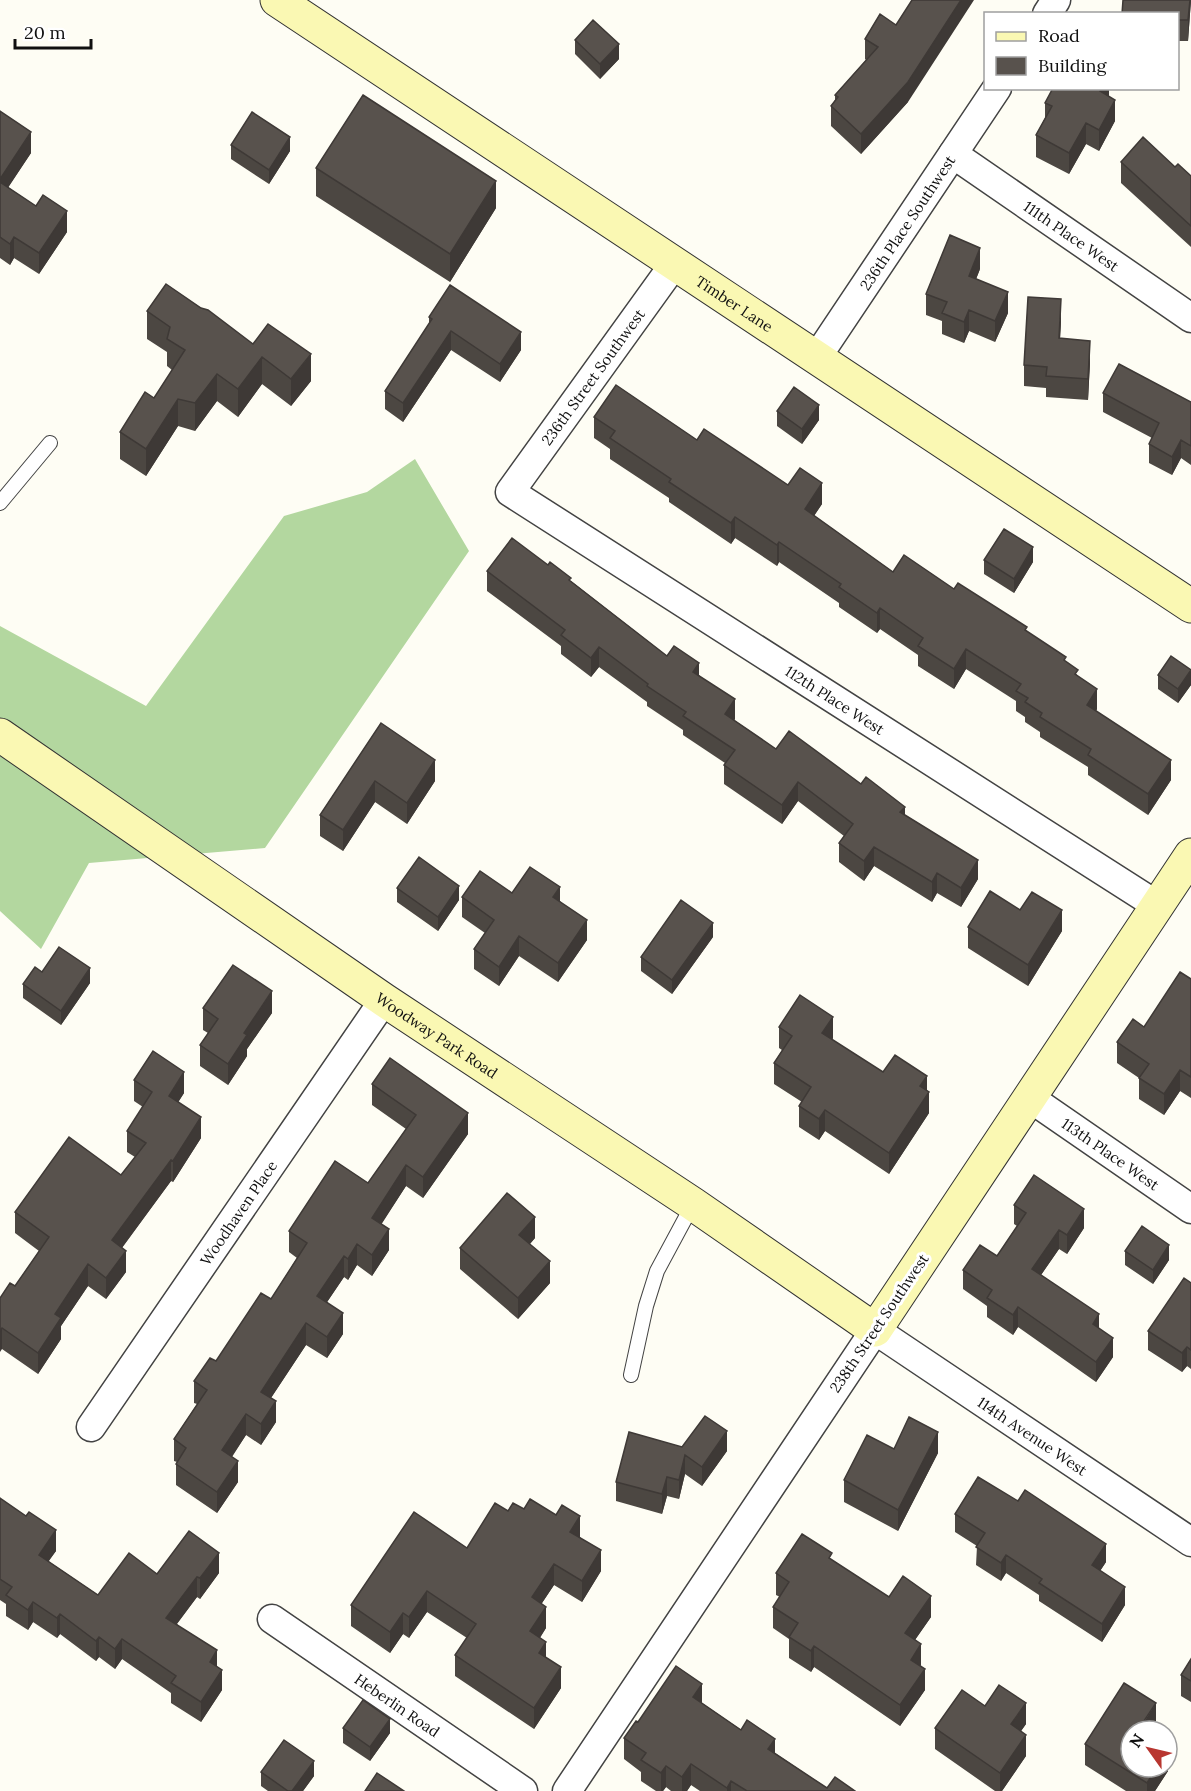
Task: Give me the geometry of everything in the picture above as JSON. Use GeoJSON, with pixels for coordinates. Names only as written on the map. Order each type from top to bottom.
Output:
{"type":"FeatureCollection","features":[{"type":"Feature","properties":{"kind":"street","name":"Timber Lane"},"geometry":{"type":"LineString","coordinates":[[277,0],[1191,606]]}},
{"type":"Feature","properties":{"kind":"street","name":"236th Place Southwest"},"geometry":{"type":"LineString","coordinates":[[817,357],[996,90]]}},
{"type":"Feature","properties":{"kind":"street","name":"111th Place West"},"geometry":{"type":"LineString","coordinates":[[953,154],[1191,318]]}},
{"type":"Feature","properties":{"kind":"street","name":"236th Street Southwest"},"geometry":{"type":"LineString","coordinates":[[510,492],[675,262]]}},
{"type":"Feature","properties":{"kind":"street","name":"112th Place West"},"geometry":{"type":"LineString","coordinates":[[510,492],[1158,906]]}},
{"type":"Feature","properties":{"kind":"street","name":"Woodway Park Road"},"geometry":{"type":"LineString","coordinates":[[0,735],[384,1000],[693,1204],[875,1330]]}},
{"type":"Feature","properties":{"kind":"street","name":"238th Street Southwest"},"geometry":{"type":"LineString","coordinates":[[567,1791],[1191,855]]}},
{"type":"Feature","properties":{"kind":"street","name":"Woodhaven Place"},"geometry":{"type":"LineString","coordinates":[[91,1427],[384,1000]]}},
{"type":"Feature","properties":{"kind":"street","name":"113th Place West"},"geometry":{"type":"LineString","coordinates":[[1029,1098],[1191,1209]]}},
{"type":"Feature","properties":{"kind":"street","name":"114th Avenue West"},"geometry":{"type":"LineString","coordinates":[[875,1330],[1191,1542]]}},
{"type":"Feature","properties":{"kind":"street","name":"Heberlin Road"},"geometry":{"type":"LineString","coordinates":[[272,1618],[523,1791]]}},
{"type":"Feature","properties":{"kind":"lane"},"geometry":{"type":"LineString","coordinates":[[0,503],[50,443]]}},
{"type":"Feature","properties":{"kind":"lane"},"geometry":{"type":"LineString","coordinates":[[631,1375],[646,1306],[657,1271],[693,1204]]}},
{"type":"Feature","properties":{"kind":"green space"},"geometry":{"type":"Polygon","coordinates":[[[415,459],[469,551],[265,848],[89,863],[41,949],[0,911],[0,626],[146,706],[284,516],[367,492],[415,459]]]}},
{"type":"Feature","properties":{"kind":"building"},"geometry":{"type":"Polygon","coordinates":[[[912,0],[961,0],[908,82],[861,134],[831,106],[838,97],[835,95],[878,47],[865,39],[880,14],[896,25],[912,0]]]}},
{"type":"Feature","properties":{"kind":"building"},"geometry":{"type":"Polygon","coordinates":[[[1123,0],[1190,0],[1188,20],[1179,20],[1179,12],[1122,12],[1123,0]]]}},
{"type":"Feature","properties":{"kind":"building"},"geometry":{"type":"Polygon","coordinates":[[[593,20],[619,44],[600,64],[575,40],[593,20]]]}},
{"type":"Feature","properties":{"kind":"building"},"geometry":{"type":"Polygon","coordinates":[[[1052,90],[1101,90],[1115,100],[1099,130],[1086,123],[1069,153],[1036,135],[1052,106],[1045,103],[1052,90]]]}},
{"type":"Feature","properties":{"kind":"building"},"geometry":{"type":"Polygon","coordinates":[[[363,95],[496,181],[450,254],[316,168],[363,95]]]}},
{"type":"Feature","properties":{"kind":"building"},"geometry":{"type":"Polygon","coordinates":[[[0,111],[31,132],[0,179],[0,111]]]}},
{"type":"Feature","properties":{"kind":"building"},"geometry":{"type":"Polygon","coordinates":[[[252,112],[290,137],[269,170],[231,145],[252,112]]]}},
{"type":"Feature","properties":{"kind":"building"},"geometry":{"type":"Polygon","coordinates":[[[1143,137],[1175,167],[1178,164],[1191,176],[1191,226],[1121,162],[1143,137]]]}},
{"type":"Feature","properties":{"kind":"building"},"geometry":{"type":"Polygon","coordinates":[[[0,182],[36,206],[43,195],[67,211],[39,253],[14,237],[10,244],[0,237],[0,182]]]}},
{"type":"Feature","properties":{"kind":"building"},"geometry":{"type":"Polygon","coordinates":[[[950,235],[980,248],[969,276],[1008,292],[995,321],[969,310],[964,322],[942,313],[947,302],[926,294],[950,235]]]}},
{"type":"Feature","properties":{"kind":"building"},"geometry":{"type":"Polygon","coordinates":[[[166,284],[201,308],[208,310],[253,344],[268,324],[311,354],[291,379],[262,357],[238,389],[217,374],[195,403],[178,399],[146,449],[120,432],[145,392],[154,398],[185,350],[167,339],[170,327],[147,311],[166,284]]]}},
{"type":"Feature","properties":{"kind":"building"},"geometry":{"type":"Polygon","coordinates":[[[450,285],[521,332],[500,364],[451,331],[403,403],[385,391],[432,319],[429,317],[450,285]]]}},
{"type":"Feature","properties":{"kind":"building"},"geometry":{"type":"Polygon","coordinates":[[[1028,297],[1061,299],[1059,338],[1090,341],[1088,379],[1046,376],[1047,367],[1024,365],[1028,297]]]}},
{"type":"Feature","properties":{"kind":"building"},"geometry":{"type":"Polygon","coordinates":[[[1119,364],[1191,402],[1191,446],[1181,440],[1172,457],[1149,444],[1159,423],[1103,393],[1119,364]]]}},
{"type":"Feature","properties":{"kind":"building"},"geometry":{"type":"Polygon","coordinates":[[[616,385],[697,440],[704,429],[788,485],[800,468],[822,483],[805,509],[893,572],[904,555],[954,589],[958,583],[1027,627],[1025,630],[1066,657],[1064,660],[1078,670],[1075,674],[1097,689],[1087,705],[1171,760],[1148,794],[1088,755],[1091,749],[1040,717],[1042,713],[1025,702],[1028,698],[1016,691],[1021,684],[966,649],[954,669],[918,646],[923,638],[880,608],[877,613],[839,587],[841,584],[779,542],[777,545],[735,517],[731,523],[669,482],[671,479],[610,438],[615,431],[594,417],[616,385]]]}},
{"type":"Feature","properties":{"kind":"building"},"geometry":{"type":"Polygon","coordinates":[[[794,387],[819,405],[802,429],[777,411],[794,387]]]}},
{"type":"Feature","properties":{"kind":"building"},"geometry":{"type":"Polygon","coordinates":[[[1004,529],[1033,547],[1014,579],[984,560],[1004,529]]]}},
{"type":"Feature","properties":{"kind":"building"},"geometry":{"type":"Polygon","coordinates":[[[512,538],[548,565],[550,562],[571,578],[569,580],[667,656],[674,646],[699,663],[693,672],[735,699],[725,714],[776,749],[789,731],[861,784],[866,777],[905,807],[900,812],[978,860],[961,888],[937,873],[932,882],[874,847],[864,861],[839,843],[853,824],[798,782],[782,805],[724,765],[735,750],[683,716],[686,712],[647,686],[648,684],[599,647],[591,658],[561,635],[565,630],[487,571],[512,538]]]}},
{"type":"Feature","properties":{"kind":"building"},"geometry":{"type":"Polygon","coordinates":[[[1171,656],[1191,670],[1178,689],[1158,675],[1171,656]]]}},
{"type":"Feature","properties":{"kind":"building"},"geometry":{"type":"Polygon","coordinates":[[[381,723],[435,760],[407,803],[375,781],[343,830],[320,815],[381,723]]]}},
{"type":"Feature","properties":{"kind":"building"},"geometry":{"type":"Polygon","coordinates":[[[419,857],[459,886],[438,917],[397,888],[419,857]]]}},
{"type":"Feature","properties":{"kind":"building"},"geometry":{"type":"Polygon","coordinates":[[[530,867],[560,887],[553,897],[587,920],[558,963],[519,936],[499,967],[474,949],[494,920],[462,897],[480,871],[512,893],[530,867]]]}},
{"type":"Feature","properties":{"kind":"building"},"geometry":{"type":"Polygon","coordinates":[[[990,891],[1020,910],[1032,892],[1062,910],[1028,965],[968,927],[990,891]]]}},
{"type":"Feature","properties":{"kind":"building"},"geometry":{"type":"Polygon","coordinates":[[[681,900],[713,923],[672,980],[641,957],[681,900]]]}},
{"type":"Feature","properties":{"kind":"building"},"geometry":{"type":"Polygon","coordinates":[[[59,947],[90,968],[61,1011],[23,984],[35,967],[42,972],[59,947]]]}},
{"type":"Feature","properties":{"kind":"building"},"geometry":{"type":"Polygon","coordinates":[[[233,965],[272,991],[244,1033],[247,1035],[228,1064],[200,1045],[218,1019],[203,1008],[233,965]]]}},
{"type":"Feature","properties":{"kind":"building"},"geometry":{"type":"Polygon","coordinates":[[[1180,972],[1191,979],[1191,1077],[1180,1070],[1164,1094],[1139,1078],[1149,1064],[1117,1042],[1133,1019],[1144,1027],[1180,972]]]}},
{"type":"Feature","properties":{"kind":"building"},"geometry":{"type":"Polygon","coordinates":[[[800,995],[833,1017],[822,1033],[883,1072],[895,1055],[927,1076],[920,1086],[929,1092],[889,1153],[825,1110],[819,1119],[799,1106],[811,1087],[774,1063],[792,1036],[779,1027],[800,995]]]}},
{"type":"Feature","properties":{"kind":"building"},"geometry":{"type":"Polygon","coordinates":[[[153,1051],[184,1072],[169,1096],[201,1117],[173,1161],[171,1160],[112,1240],[126,1251],[106,1278],[88,1264],[55,1314],[61,1318],[38,1353],[2,1328],[0,1331],[0,1298],[10,1283],[15,1286],[49,1237],[15,1212],[69,1137],[121,1175],[146,1143],[127,1131],[152,1092],[134,1080],[153,1051]]]}},
{"type":"Feature","properties":{"kind":"building"},"geometry":{"type":"Polygon","coordinates":[[[390,1058],[468,1113],[423,1177],[406,1165],[372,1218],[389,1229],[372,1255],[357,1244],[348,1259],[344,1256],[317,1296],[343,1313],[327,1337],[306,1323],[261,1392],[276,1401],[261,1424],[246,1414],[222,1450],[238,1461],[217,1492],[176,1464],[186,1448],[174,1439],[207,1390],[194,1381],[210,1358],[216,1361],[261,1293],[271,1299],[307,1243],[289,1231],[335,1161],[368,1183],[416,1115],[372,1084],[390,1058]]]}},
{"type":"Feature","properties":{"kind":"building"},"geometry":{"type":"Polygon","coordinates":[[[1034,1175],[1084,1209],[1067,1235],[1059,1230],[1032,1269],[1099,1314],[1093,1324],[1113,1338],[1096,1362],[1018,1307],[1013,1315],[987,1298],[992,1290],[963,1270],[980,1245],[997,1256],[1026,1213],[1014,1205],[1034,1175]]]}},
{"type":"Feature","properties":{"kind":"building"},"geometry":{"type":"Polygon","coordinates":[[[507,1193],[535,1217],[519,1235],[550,1261],[518,1298],[460,1248],[507,1193]]]}},
{"type":"Feature","properties":{"kind":"building"},"geometry":{"type":"Polygon","coordinates":[[[1142,1226],[1169,1245],[1153,1270],[1125,1251],[1142,1226]]]}},
{"type":"Feature","properties":{"kind":"building"},"geometry":{"type":"Polygon","coordinates":[[[1184,1278],[1191,1283],[1191,1350],[1187,1347],[1182,1353],[1148,1331],[1184,1278]]]}},
{"type":"Feature","properties":{"kind":"building"},"geometry":{"type":"Polygon","coordinates":[[[705,1416],[727,1431],[702,1467],[685,1455],[679,1480],[667,1477],[662,1494],[616,1482],[629,1432],[682,1447],[705,1416]]]}},
{"type":"Feature","properties":{"kind":"building"},"geometry":{"type":"Polygon","coordinates":[[[909,1417],[938,1432],[898,1510],[844,1480],[867,1435],[894,1449],[909,1417]]]}},
{"type":"Feature","properties":{"kind":"building"},"geometry":{"type":"Polygon","coordinates":[[[978,1477],[1018,1501],[1025,1490],[1106,1544],[1092,1565],[1125,1587],[1102,1624],[1039,1583],[1042,1579],[1006,1555],[1001,1563],[976,1547],[985,1533],[955,1514],[978,1477]]]}},
{"type":"Feature","properties":{"kind":"building"},"geometry":{"type":"Polygon","coordinates":[[[0,1498],[26,1516],[29,1512],[56,1530],[39,1555],[98,1595],[129,1553],[157,1574],[189,1531],[219,1553],[200,1578],[197,1577],[166,1618],[217,1650],[210,1662],[222,1670],[201,1702],[171,1683],[176,1676],[122,1639],[115,1649],[99,1637],[96,1641],[60,1614],[57,1618],[33,1602],[28,1610],[6,1595],[12,1587],[0,1579],[0,1498]]]}},
{"type":"Feature","properties":{"kind":"building"},"geometry":{"type":"Polygon","coordinates":[[[530,1499],[556,1515],[562,1505],[580,1516],[570,1532],[601,1550],[582,1581],[554,1564],[532,1597],[546,1607],[530,1631],[546,1642],[539,1653],[561,1667],[534,1708],[455,1655],[476,1624],[427,1591],[409,1617],[403,1613],[390,1632],[351,1605],[414,1512],[467,1548],[495,1503],[508,1511],[513,1503],[524,1509],[530,1499]]]}},
{"type":"Feature","properties":{"kind":"building"},"geometry":{"type":"Polygon","coordinates":[[[802,1534],[832,1553],[829,1558],[889,1597],[903,1576],[931,1596],[905,1633],[921,1644],[911,1660],[925,1669],[900,1705],[814,1646],[811,1651],[789,1637],[798,1623],[773,1607],[789,1582],[776,1573],[802,1534]]]}},
{"type":"Feature","properties":{"kind":"building"},"geometry":{"type":"Polygon","coordinates":[[[1191,1659],[1191,1681],[1181,1675],[1191,1659]]]}},
{"type":"Feature","properties":{"kind":"building"},"geometry":{"type":"Polygon","coordinates":[[[676,1666],[702,1684],[693,1697],[741,1730],[747,1720],[775,1739],[768,1749],[827,1788],[835,1777],[855,1791],[747,1791],[731,1781],[727,1788],[691,1764],[682,1777],[666,1766],[661,1773],[641,1760],[646,1753],[624,1738],[636,1721],[638,1722],[676,1666]]]}},
{"type":"Feature","properties":{"kind":"building"},"geometry":{"type":"Polygon","coordinates":[[[1124,1683],[1156,1703],[1145,1719],[1119,1719],[1119,1765],[1085,1744],[1124,1683]]]}},
{"type":"Feature","properties":{"kind":"building"},"geometry":{"type":"Polygon","coordinates":[[[999,1685],[1026,1703],[1011,1724],[1026,1735],[1000,1773],[935,1728],[962,1690],[985,1706],[999,1685]]]}},
{"type":"Feature","properties":{"kind":"building"},"geometry":{"type":"Polygon","coordinates":[[[363,1700],[390,1719],[370,1747],[343,1728],[363,1700]]]}},
{"type":"Feature","properties":{"kind":"building"},"geometry":{"type":"Polygon","coordinates":[[[284,1740],[314,1761],[292,1791],[288,1791],[261,1772],[284,1740]]]}},
{"type":"Feature","properties":{"kind":"building"},"geometry":{"type":"Polygon","coordinates":[[[377,1773],[404,1791],[365,1791],[377,1773]]]}}]}
